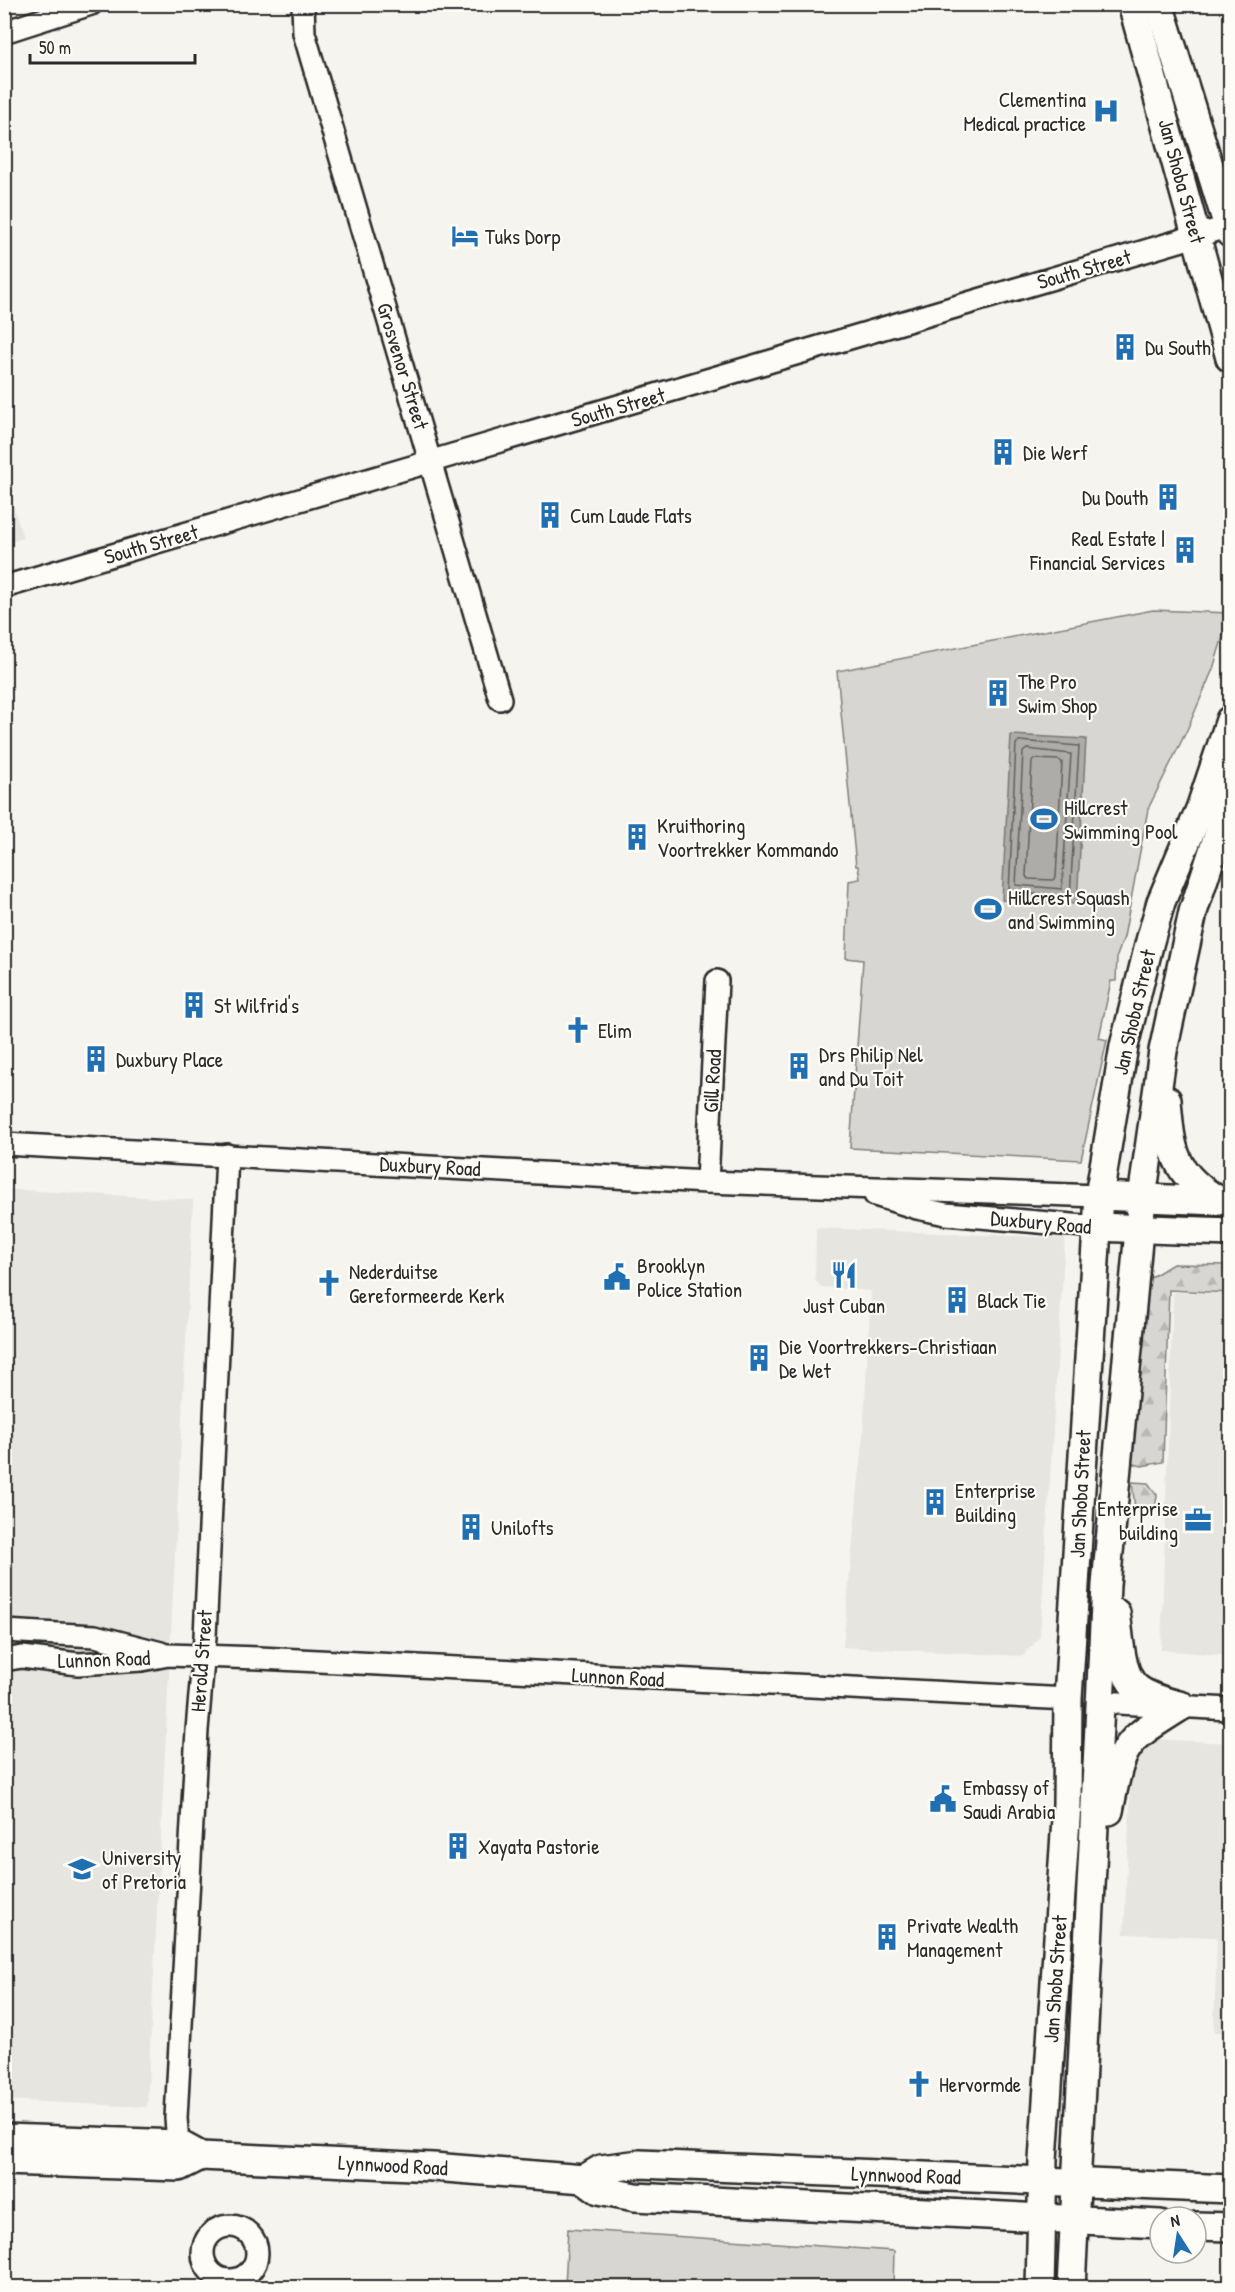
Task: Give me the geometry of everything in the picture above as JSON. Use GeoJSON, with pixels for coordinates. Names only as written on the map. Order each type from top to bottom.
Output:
{"type":"FeatureCollection","features":[{"type":"Feature","properties":{"kind":"main road","name":"Jan Shoba Street"},"geometry":{"type":"LineString","coordinates":[[1132,4],[1230,358]]}},
{"type":"Feature","properties":{"kind":"main road","name":"Jan Shoba Street"},"geometry":{"type":"LineString","coordinates":[[1159,4],[1230,229]]}},
{"type":"Feature","properties":{"kind":"main road","name":"Jan Shoba Street"},"geometry":{"type":"LineString","coordinates":[[1040,2288],[1044,2180],[1067,1804],[1068,1700],[1099,1196],[1124,1046],[1150,941],[1161,902],[1200,809],[1230,720]]}},
{"type":"Feature","properties":{"kind":"main road","name":"Jan Shoba Street"},"geometry":{"type":"LineString","coordinates":[[1071,2288],[1107,1578],[1142,1198],[1163,1051],[1193,912],[1230,799]]}},
{"type":"Feature","properties":{"kind":"main road"},"geometry":{"type":"LineString","coordinates":[[1163,1051],[1170,1139],[1175,1157],[1193,1183],[1225,1201]]}},
{"type":"Feature","properties":{"kind":"main road","name":"Duxbury Road"},"geometry":{"type":"LineString","coordinates":[[1099,1196],[1225,1201]]}},
{"type":"Feature","properties":{"kind":"main road","name":"Duxbury Road"},"geometry":{"type":"LineString","coordinates":[[1096,1227],[1230,1232]]}},
{"type":"Feature","properties":{"kind":"main road"},"geometry":{"type":"LineString","coordinates":[[1068,1700],[1089,1671],[1097,1604],[1107,1578]]}},
{"type":"Feature","properties":{"kind":"main road"},"geometry":{"type":"LineString","coordinates":[[1107,1578],[1124,1663],[1132,1682],[1138,1689],[1182,1706]]}},
{"type":"Feature","properties":{"kind":"main road"},"geometry":{"type":"LineString","coordinates":[[1067,1804],[1075,1788],[1100,1702]]}},
{"type":"Feature","properties":{"kind":"main road"},"geometry":{"type":"LineString","coordinates":[[1093,1851],[1104,1828],[1116,1772],[1126,1747],[1142,1730],[1182,1706]]}},
{"type":"Feature","properties":{"kind":"main road","name":"Lynnwood Road"},"geometry":{"type":"LineString","coordinates":[[4,2138],[186,2156],[433,2167],[584,2178],[601,2169],[640,2164],[1230,2189]]}},
{"type":"Feature","properties":{"kind":"main road","name":"Lynnwood Road"},"geometry":{"type":"LineString","coordinates":[[4,2161],[186,2156]]}},
{"type":"Feature","properties":{"kind":"main road","name":"Lynnwood Road"},"geometry":{"type":"LineString","coordinates":[[584,2178],[599,2190],[635,2197],[1148,2223]]}},
{"type":"Feature","properties":{"kind":"main road"},"geometry":{"type":"LineString","coordinates":[[1208,2227],[1230,2228]]}},
{"type":"Feature","properties":{"kind":"street"},"geometry":{"type":"LineString","coordinates":[[4,32],[91,4]]}},
{"type":"Feature","properties":{"kind":"street","name":"Grosvenor Street"},"geometry":{"type":"LineString","coordinates":[[287,4],[304,33],[500,699]]}},
{"type":"Feature","properties":{"kind":"street","name":"Grosvenor Street"},"geometry":{"type":"LineString","coordinates":[[303,4],[304,33]]}},
{"type":"Feature","properties":{"kind":"street","name":"South Street"},"geometry":{"type":"LineString","coordinates":[[4,587],[1197,236],[1230,229]]}},
{"type":"Feature","properties":{"kind":"street","name":"Gill Road"},"geometry":{"type":"LineString","coordinates":[[707,1182],[717,981]]}},
{"type":"Feature","properties":{"kind":"street","name":"Duxbury Road"},"geometry":{"type":"LineString","coordinates":[[4,1144],[707,1182],[1099,1196]]}},
{"type":"Feature","properties":{"kind":"street","name":"Herold Street"},"geometry":{"type":"LineString","coordinates":[[186,2156],[176,2118],[197,1730],[204,1657],[227,1155]]}},
{"type":"Feature","properties":{"kind":"street","name":"Duxbury Road"},"geometry":{"type":"LineString","coordinates":[[855,1188],[917,1208],[946,1214],[1096,1227]]}},
{"type":"Feature","properties":{"kind":"street","name":"Lunnon Road"},"geometry":{"type":"LineString","coordinates":[[4,1631],[95,1636],[168,1655],[1068,1700]]}},
{"type":"Feature","properties":{"kind":"street","name":"Lunnon Road"},"geometry":{"type":"LineString","coordinates":[[4,1660],[22,1657],[78,1664],[142,1660],[168,1655]]}},
{"type":"Feature","properties":{"kind":"street"},"geometry":{"type":"LineString","coordinates":[[1100,1702],[1230,1708]]}},
{"type":"Feature","properties":{"kind":"shaded area"},"geometry":{"type":"Polygon","coordinates":[[[4,475],[23,538],[5,544],[4,544],[4,475]]]}},
{"type":"Feature","properties":{"kind":"shaded area","name":"University of Pretoria"},"geometry":{"type":"Polygon","coordinates":[[[4,1189],[193,1200],[147,2107],[5,2100],[4,1189]]]}},
{"type":"Feature","properties":{"kind":"shaded area"},"geometry":{"type":"Polygon","coordinates":[[[816,1228],[1065,1238],[1040,1637],[1023,1656],[843,1647],[863,1435],[871,1291],[822,1287],[815,1280],[816,1228]]]}},
{"type":"Feature","properties":{"kind":"shaded area"},"geometry":{"type":"Polygon","coordinates":[[[1173,1292],[1230,1294],[1230,1656],[1161,1650],[1173,1292]]]}},
{"type":"Feature","properties":{"kind":"shaded area"},"geometry":{"type":"Polygon","coordinates":[[[1155,1739],[1230,1743],[1230,2032],[1214,2032],[1217,1937],[1124,1934],[1132,1756],[1155,1739]]]}},
{"type":"Feature","properties":{"kind":"green space","name":"Hillcrest Squash and Swimming"},"geometry":{"type":"Polygon","coordinates":[[[1153,610],[1230,613],[1213,669],[1187,730],[1148,809],[1124,937],[1117,956],[1116,981],[1111,981],[1099,1038],[1107,1040],[1081,1160],[850,1148],[863,960],[846,958],[849,881],[860,879],[858,866],[856,866],[837,671],[1153,610]]]}},
{"type":"Feature","properties":{"kind":"green space"},"geometry":{"type":"Polygon","coordinates":[[[1173,1264],[1230,1265],[1230,1293],[1169,1290],[1163,1462],[1142,1466],[1126,1462],[1150,1278],[1173,1264]]]}},
{"type":"Feature","properties":{"kind":"green space"},"geometry":{"type":"Polygon","coordinates":[[[1132,1482],[1148,1483],[1157,1495],[1155,1511],[1147,1515],[1135,1509],[1132,1482]]]}},
{"type":"Feature","properties":{"kind":"green space"},"geometry":{"type":"Polygon","coordinates":[[[568,2229],[894,2251],[893,2287],[565,2287],[568,2229]]]}},
{"type":"Feature","properties":{"kind":"water","name":"Hillcrest Swimming Pool"},"geometry":{"type":"Polygon","coordinates":[[[1011,735],[1086,739],[1077,904],[1002,900],[1011,735]]]}},
{"type":"Feature","properties":{"kind":"place","name":"Clementina Medical practice"},"geometry":{"type":"Point","coordinates":[1106,111]}},
{"type":"Feature","properties":{"kind":"place","name":"Tuks Dorp"},"geometry":{"type":"Point","coordinates":[465,236]}},
{"type":"Feature","properties":{"kind":"place","name":"Du South"},"geometry":{"type":"Point","coordinates":[1125,347]}},
{"type":"Feature","properties":{"kind":"place","name":"Die Werf"},"geometry":{"type":"Point","coordinates":[1003,452]}},
{"type":"Feature","properties":{"kind":"place","name":"Du Douth"},"geometry":{"type":"Point","coordinates":[1168,497]}},
{"type":"Feature","properties":{"kind":"place","name":"Cum Laude Flats"},"geometry":{"type":"Point","coordinates":[550,515]}},
{"type":"Feature","properties":{"kind":"place","name":"Real Estate | Financial Services"},"geometry":{"type":"Point","coordinates":[1185,550]}},
{"type":"Feature","properties":{"kind":"place","name":"The Pro Swim Shop"},"geometry":{"type":"Point","coordinates":[998,693]}},
{"type":"Feature","properties":{"kind":"place","name":"Hillcrest Swimming Pool"},"geometry":{"type":"Point","coordinates":[1044,819]}},
{"type":"Feature","properties":{"kind":"place","name":"Kruithoring Voortrekker Kommando"},"geometry":{"type":"Point","coordinates":[637,837]}},
{"type":"Feature","properties":{"kind":"place","name":"Hillcrest Squash and Swimming"},"geometry":{"type":"Point","coordinates":[988,909]}},
{"type":"Feature","properties":{"kind":"place","name":"St Wilfrid's"},"geometry":{"type":"Point","coordinates":[194,1005]}},
{"type":"Feature","properties":{"kind":"place","name":"Elim"},"geometry":{"type":"Point","coordinates":[578,1030]}},
{"type":"Feature","properties":{"kind":"place","name":"Duxbury Place"},"geometry":{"type":"Point","coordinates":[96,1059]}},
{"type":"Feature","properties":{"kind":"place","name":"Drs Philip Nel and Du Toit"},"geometry":{"type":"Point","coordinates":[799,1066]}},
{"type":"Feature","properties":{"kind":"place","name":"Just Cuban"},"geometry":{"type":"Point","coordinates":[844,1275]}},
{"type":"Feature","properties":{"kind":"place","name":"Brooklyn Police Station"},"geometry":{"type":"Point","coordinates":[617,1277]}},
{"type":"Feature","properties":{"kind":"place","name":"Nederduitse Gereformeerde Kerk"},"geometry":{"type":"Point","coordinates":[329,1283]}},
{"type":"Feature","properties":{"kind":"place","name":"Black Tie"},"geometry":{"type":"Point","coordinates":[957,1300]}},
{"type":"Feature","properties":{"kind":"place","name":"Die Voortrekkers-Christiaan De Wet"},"geometry":{"type":"Point","coordinates":[759,1358]}},
{"type":"Feature","properties":{"kind":"place","name":"Enterprise Building"},"geometry":{"type":"Point","coordinates":[935,1502]}},
{"type":"Feature","properties":{"kind":"place","name":"Enterprise building"},"geometry":{"type":"Point","coordinates":[1198,1520]}},
{"type":"Feature","properties":{"kind":"place","name":"Unilofts"},"geometry":{"type":"Point","coordinates":[471,1527]}},
{"type":"Feature","properties":{"kind":"place","name":"Embassy of Saudi Arabia"},"geometry":{"type":"Point","coordinates":[943,1799]}},
{"type":"Feature","properties":{"kind":"place","name":"Xayata Pastorie"},"geometry":{"type":"Point","coordinates":[458,1846]}},
{"type":"Feature","properties":{"kind":"place","name":"University of Pretoria"},"geometry":{"type":"Point","coordinates":[82,1869]}},
{"type":"Feature","properties":{"kind":"place","name":"Private Wealth Management"},"geometry":{"type":"Point","coordinates":[887,1937]}},
{"type":"Feature","properties":{"kind":"place","name":"Hervormde"},"geometry":{"type":"Point","coordinates":[919,2084]}}]}
